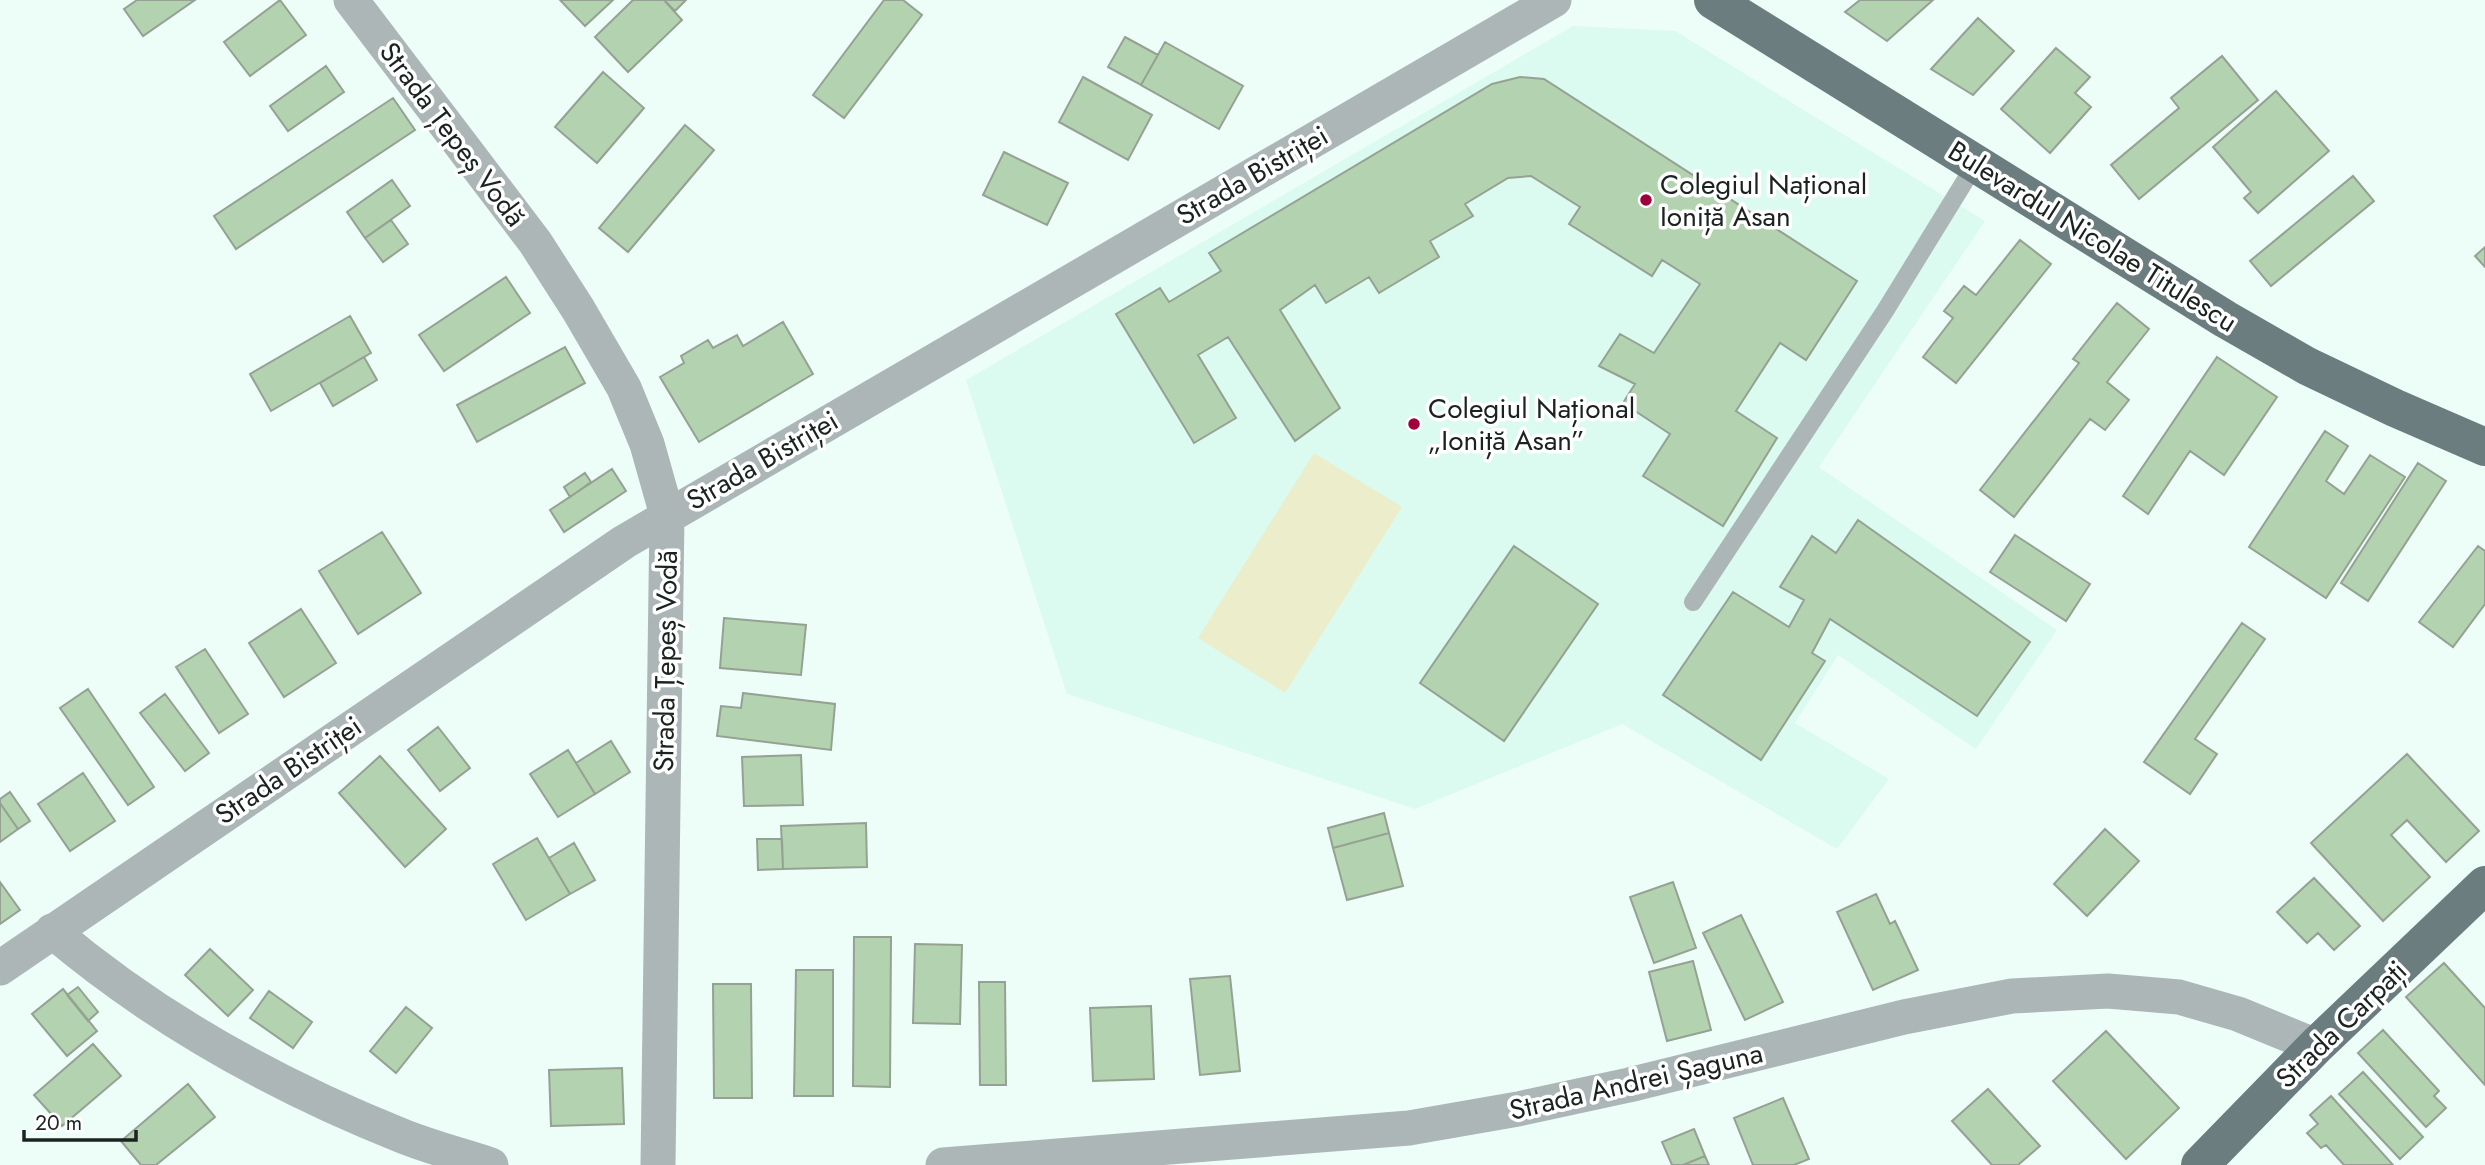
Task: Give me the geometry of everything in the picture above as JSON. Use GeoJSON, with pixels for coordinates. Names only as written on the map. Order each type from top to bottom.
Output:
{"type":"FeatureCollection","features":[{"type":"Feature","properties":{"kind":"main road","name":"Bulevardul Nicolae Titulescu"},"geometry":{"type":"LineString","coordinates":[[1713,0],[2225,319],[2307,366],[2485,447]]}},
{"type":"Feature","properties":{"kind":"main road","name":"Strada Carpați"},"geometry":{"type":"LineString","coordinates":[[2200,1165],[2316,1046],[2485,886]]}},
{"type":"Feature","properties":{"kind":"street","name":"Strada Țepeș Vodă"},"geometry":{"type":"LineString","coordinates":[[351,0],[535,242],[578,309],[624,388],[647,444],[667,515],[658,1165]]}},
{"type":"Feature","properties":{"kind":"street","name":"Strada Bistriței"},"geometry":{"type":"LineString","coordinates":[[0,968],[569,577],[667,515],[1555,0]]}},
{"type":"Feature","properties":{"kind":"street"},"geometry":{"type":"LineString","coordinates":[[52,932],[93,966],[152,1007],[229,1054],[401,1136],[491,1165]]}},
{"type":"Feature","properties":{"kind":"street","name":"Strada Andrei Șaguna"},"geometry":{"type":"LineString","coordinates":[[943,1165],[1409,1128],[1518,1109],[1629,1085],[1904,1017],[2012,996],[2108,991],[2179,998],[2238,1014],[2316,1046]]}},
{"type":"Feature","properties":{"kind":"lane"},"geometry":{"type":"LineString","coordinates":[[1693,602],[1885,311],[1976,163]]}},
{"type":"Feature","properties":{"kind":"shaded area","name":"Colegiul Național „Ioniță Asan”"},"geometry":{"type":"Polygon","coordinates":[[[1573,26],[1675,31],[1985,221],[1819,467],[2057,630],[1976,749],[1838,655],[1795,723],[1889,779],[1837,849],[1622,724],[1415,809],[1067,694],[966,380],[1573,26]]]}},
{"type":"Feature","properties":{"kind":"shaded area"},"geometry":{"type":"Polygon","coordinates":[[[1314,453],[1402,507],[1285,693],[1198,638],[1314,453]]]}},
{"type":"Feature","properties":{"kind":"building"},"geometry":{"type":"Polygon","coordinates":[[[137,0],[195,0],[143,36],[124,9],[137,0]]]}},
{"type":"Feature","properties":{"kind":"building"},"geometry":{"type":"Polygon","coordinates":[[[280,0],[306,35],[250,76],[224,42],[280,0]]]}},
{"type":"Feature","properties":{"kind":"building"},"geometry":{"type":"Polygon","coordinates":[[[560,0],[613,0],[585,26],[560,0]]]}},
{"type":"Feature","properties":{"kind":"building"},"geometry":{"type":"Polygon","coordinates":[[[633,0],[664,0],[682,20],[628,72],[595,37],[633,0]]]}},
{"type":"Feature","properties":{"kind":"building"},"geometry":{"type":"Polygon","coordinates":[[[664,0],[686,0],[675,11],[664,0]]]}},
{"type":"Feature","properties":{"kind":"building"},"geometry":{"type":"Polygon","coordinates":[[[884,0],[903,0],[922,15],[844,118],[813,95],[884,0]]]}},
{"type":"Feature","properties":{"kind":"building"},"geometry":{"type":"Polygon","coordinates":[[[1860,0],[1933,0],[1887,41],[1845,12],[1860,0]]]}},
{"type":"Feature","properties":{"kind":"building"},"geometry":{"type":"Polygon","coordinates":[[[1978,18],[2014,51],[1973,95],[1931,69],[1978,18]]]}},
{"type":"Feature","properties":{"kind":"building"},"geometry":{"type":"Polygon","coordinates":[[[1125,37],[1158,55],[1141,85],[1108,67],[1125,37]]]}},
{"type":"Feature","properties":{"kind":"building"},"geometry":{"type":"Polygon","coordinates":[[[1165,42],[1243,86],[1219,129],[1141,85],[1165,42]]]}},
{"type":"Feature","properties":{"kind":"building"},"geometry":{"type":"Polygon","coordinates":[[[2056,48],[2090,77],[2075,93],[2091,107],[2050,153],[2001,109],[2056,48]]]}},
{"type":"Feature","properties":{"kind":"building"},"geometry":{"type":"Polygon","coordinates":[[[2222,56],[2258,100],[2139,199],[2111,165],[2179,108],[2171,98],[2222,56]]]}},
{"type":"Feature","properties":{"kind":"building"},"geometry":{"type":"Polygon","coordinates":[[[326,66],[344,92],[288,131],[270,106],[326,66]]]}},
{"type":"Feature","properties":{"kind":"building"},"geometry":{"type":"Polygon","coordinates":[[[603,72],[644,108],[597,163],[555,127],[603,72]]]}},
{"type":"Feature","properties":{"kind":"building"},"geometry":{"type":"Polygon","coordinates":[[[1083,77],[1152,115],[1128,160],[1059,122],[1083,77]]]}},
{"type":"Feature","properties":{"kind":"building"},"geometry":{"type":"Polygon","coordinates":[[[1520,77],[1544,79],[1857,281],[1806,360],[1780,343],[1736,411],[1777,438],[1723,526],[1643,476],[1670,434],[1623,403],[1635,384],[1599,366],[1620,334],[1654,353],[1700,284],[1662,260],[1652,276],[1569,224],[1580,207],[1531,176],[1508,178],[1465,204],[1473,216],[1430,241],[1439,257],[1379,293],[1369,277],[1326,303],[1315,285],[1280,310],[1340,408],[1295,441],[1228,337],[1198,355],[1236,418],[1194,443],[1116,314],[1160,288],[1169,302],[1221,271],[1209,253],[1492,84],[1520,77]]]}},
{"type":"Feature","properties":{"kind":"building"},"geometry":{"type":"Polygon","coordinates":[[[2276,91],[2329,151],[2258,213],[2244,198],[2251,192],[2213,147],[2276,91]]]}},
{"type":"Feature","properties":{"kind":"building"},"geometry":{"type":"Polygon","coordinates":[[[393,98],[415,130],[236,249],[214,216],[393,98]]]}},
{"type":"Feature","properties":{"kind":"building"},"geometry":{"type":"Polygon","coordinates":[[[685,125],[714,150],[628,252],[599,228],[685,125]]]}},
{"type":"Feature","properties":{"kind":"building"},"geometry":{"type":"Polygon","coordinates":[[[1004,152],[1068,183],[1047,225],[983,195],[1004,152]]]}},
{"type":"Feature","properties":{"kind":"building"},"geometry":{"type":"Polygon","coordinates":[[[2353,176],[2374,201],[2271,286],[2250,261],[2353,176]]]}},
{"type":"Feature","properties":{"kind":"building"},"geometry":{"type":"Polygon","coordinates":[[[392,180],[410,206],[365,238],[347,212],[392,180]]]}},
{"type":"Feature","properties":{"kind":"building"},"geometry":{"type":"Polygon","coordinates":[[[391,220],[408,244],[383,262],[365,238],[391,220]]]}},
{"type":"Feature","properties":{"kind":"building"},"geometry":{"type":"Polygon","coordinates":[[[2020,240],[2051,264],[1956,383],[1923,357],[1953,318],[1944,311],[1964,286],[1976,295],[2020,240]]]}},
{"type":"Feature","properties":{"kind":"building"},"geometry":{"type":"Polygon","coordinates":[[[2485,247],[2485,267],[2475,256],[2485,247]]]}},
{"type":"Feature","properties":{"kind":"building"},"geometry":{"type":"Polygon","coordinates":[[[506,277],[530,313],[444,371],[419,335],[506,277]]]}},
{"type":"Feature","properties":{"kind":"building"},"geometry":{"type":"Polygon","coordinates":[[[2117,303],[2149,329],[2107,382],[2129,400],[2105,430],[2090,419],[2014,517],[1980,490],[2079,363],[2073,359],[2117,303]]]}},
{"type":"Feature","properties":{"kind":"building"},"geometry":{"type":"Polygon","coordinates":[[[350,316],[371,353],[271,411],[250,374],[350,316]]]}},
{"type":"Feature","properties":{"kind":"building"},"geometry":{"type":"Polygon","coordinates":[[[783,322],[813,374],[699,442],[660,377],[684,363],[681,356],[708,340],[713,348],[737,335],[743,346],[783,322]]]}},
{"type":"Feature","properties":{"kind":"building"},"geometry":{"type":"Polygon","coordinates":[[[565,347],[585,383],[477,442],[457,405],[565,347]]]}},
{"type":"Feature","properties":{"kind":"building"},"geometry":{"type":"Polygon","coordinates":[[[364,357],[377,380],[333,406],[320,383],[364,357]]]}},
{"type":"Feature","properties":{"kind":"building"},"geometry":{"type":"Polygon","coordinates":[[[2217,357],[2277,397],[2224,475],[2190,451],[2148,514],[2123,496],[2217,357]]]}},
{"type":"Feature","properties":{"kind":"building"},"geometry":{"type":"Polygon","coordinates":[[[2325,431],[2348,446],[2326,481],[2344,494],[2370,455],[2405,477],[2326,598],[2249,547],[2325,431]]]}},
{"type":"Feature","properties":{"kind":"building"},"geometry":{"type":"Polygon","coordinates":[[[2418,463],[2446,481],[2368,601],[2341,583],[2418,463]]]}},
{"type":"Feature","properties":{"kind":"building"},"geometry":{"type":"Polygon","coordinates":[[[612,469],[626,491],[564,532],[550,510],[612,469]]]}},
{"type":"Feature","properties":{"kind":"building"},"geometry":{"type":"Polygon","coordinates":[[[585,473],[591,482],[570,497],[564,487],[585,473]]]}},
{"type":"Feature","properties":{"kind":"building"},"geometry":{"type":"Polygon","coordinates":[[[1858,520],[2030,642],[1977,716],[1830,619],[1812,653],[1825,661],[1761,760],[1663,695],[1733,592],[1789,627],[1804,600],[1780,587],[1812,536],[1836,553],[1858,520]]]}},
{"type":"Feature","properties":{"kind":"building"},"geometry":{"type":"Polygon","coordinates":[[[382,532],[421,593],[358,634],[319,571],[382,532]]]}},
{"type":"Feature","properties":{"kind":"building"},"geometry":{"type":"Polygon","coordinates":[[[2015,535],[2090,584],[2066,621],[1990,572],[2015,535]]]}},
{"type":"Feature","properties":{"kind":"building"},"geometry":{"type":"Polygon","coordinates":[[[1514,546],[1598,604],[1504,741],[1420,683],[1514,546]]]}},
{"type":"Feature","properties":{"kind":"building"},"geometry":{"type":"Polygon","coordinates":[[[2478,546],[2485,551],[2485,604],[2453,647],[2419,622],[2478,546]]]}},
{"type":"Feature","properties":{"kind":"building"},"geometry":{"type":"Polygon","coordinates":[[[301,609],[336,663],[284,697],[249,643],[301,609]]]}},
{"type":"Feature","properties":{"kind":"building"},"geometry":{"type":"Polygon","coordinates":[[[724,618],[806,625],[801,675],[720,668],[724,618]]]}},
{"type":"Feature","properties":{"kind":"building"},"geometry":{"type":"Polygon","coordinates":[[[2242,623],[2265,639],[2195,739],[2217,754],[2190,794],[2144,762],[2242,623]]]}},
{"type":"Feature","properties":{"kind":"building"},"geometry":{"type":"Polygon","coordinates":[[[205,649],[248,714],[219,733],[176,667],[205,649]]]}},
{"type":"Feature","properties":{"kind":"building"},"geometry":{"type":"Polygon","coordinates":[[[88,689],[154,787],[128,805],[60,708],[88,689]]]}},
{"type":"Feature","properties":{"kind":"building"},"geometry":{"type":"Polygon","coordinates":[[[743,693],[835,704],[831,750],[717,736],[721,706],[741,708],[743,693]]]}},
{"type":"Feature","properties":{"kind":"building"},"geometry":{"type":"Polygon","coordinates":[[[165,694],[209,753],[185,771],[140,713],[165,694]]]}},
{"type":"Feature","properties":{"kind":"building"},"geometry":{"type":"Polygon","coordinates":[[[438,727],[470,768],[440,791],[408,750],[438,727]]]}},
{"type":"Feature","properties":{"kind":"building"},"geometry":{"type":"Polygon","coordinates":[[[611,741],[630,772],[595,794],[576,763],[611,741]]]}},
{"type":"Feature","properties":{"kind":"building"},"geometry":{"type":"Polygon","coordinates":[[[568,750],[595,794],[558,817],[530,774],[568,750]]]}},
{"type":"Feature","properties":{"kind":"building"},"geometry":{"type":"Polygon","coordinates":[[[2407,754],[2479,831],[2446,862],[2407,820],[2391,835],[2430,877],[2383,921],[2311,843],[2407,754]]]}},
{"type":"Feature","properties":{"kind":"building"},"geometry":{"type":"Polygon","coordinates":[[[801,755],[803,805],[744,806],[742,757],[801,755]]]}},
{"type":"Feature","properties":{"kind":"building"},"geometry":{"type":"Polygon","coordinates":[[[380,756],[446,829],[405,867],[339,793],[380,756]]]}},
{"type":"Feature","properties":{"kind":"building"},"geometry":{"type":"Polygon","coordinates":[[[83,773],[115,821],[70,851],[38,804],[83,773]]]}},
{"type":"Feature","properties":{"kind":"building"},"geometry":{"type":"Polygon","coordinates":[[[10,792],[30,821],[18,829],[0,803],[0,799],[10,792]]]}},
{"type":"Feature","properties":{"kind":"building"},"geometry":{"type":"Polygon","coordinates":[[[0,803],[18,829],[0,842],[0,803]]]}},
{"type":"Feature","properties":{"kind":"building"},"geometry":{"type":"Polygon","coordinates":[[[1384,813],[1389,833],[1333,848],[1328,828],[1384,813]]]}},
{"type":"Feature","properties":{"kind":"building"},"geometry":{"type":"Polygon","coordinates":[[[866,823],[867,867],[783,869],[781,826],[866,823]]]}},
{"type":"Feature","properties":{"kind":"building"},"geometry":{"type":"Polygon","coordinates":[[[2105,829],[2139,861],[2087,916],[2054,884],[2105,829]]]}},
{"type":"Feature","properties":{"kind":"building"},"geometry":{"type":"Polygon","coordinates":[[[1389,833],[1403,886],[1347,900],[1333,848],[1389,833]]]}},
{"type":"Feature","properties":{"kind":"building"},"geometry":{"type":"Polygon","coordinates":[[[537,838],[570,894],[526,920],[493,864],[537,838]]]}},
{"type":"Feature","properties":{"kind":"building"},"geometry":{"type":"Polygon","coordinates":[[[757,839],[782,839],[783,869],[758,870],[757,839]]]}},
{"type":"Feature","properties":{"kind":"building"},"geometry":{"type":"Polygon","coordinates":[[[574,843],[595,880],[570,894],[549,858],[574,843]]]}},
{"type":"Feature","properties":{"kind":"building"},"geometry":{"type":"Polygon","coordinates":[[[2314,878],[2360,926],[2334,950],[2318,933],[2307,943],[2277,912],[2314,878]]]}},
{"type":"Feature","properties":{"kind":"building"},"geometry":{"type":"Polygon","coordinates":[[[0,882],[20,910],[0,924],[0,882]]]}},
{"type":"Feature","properties":{"kind":"building"},"geometry":{"type":"Polygon","coordinates":[[[1673,882],[1696,948],[1654,963],[1630,897],[1673,882]]]}},
{"type":"Feature","properties":{"kind":"building"},"geometry":{"type":"Polygon","coordinates":[[[1876,894],[1890,924],[1895,921],[1918,970],[1873,990],[1837,912],[1876,894]]]}},
{"type":"Feature","properties":{"kind":"building"},"geometry":{"type":"Polygon","coordinates":[[[1741,915],[1783,1002],[1745,1020],[1703,933],[1741,915]]]}},
{"type":"Feature","properties":{"kind":"building"},"geometry":{"type":"Polygon","coordinates":[[[854,937],[891,937],[890,1087],[853,1086],[854,937]]]}},
{"type":"Feature","properties":{"kind":"building"},"geometry":{"type":"Polygon","coordinates":[[[915,944],[962,945],[960,1024],[913,1023],[915,944]]]}},
{"type":"Feature","properties":{"kind":"building"},"geometry":{"type":"Polygon","coordinates":[[[210,949],[253,990],[228,1016],[185,975],[210,949]]]}},
{"type":"Feature","properties":{"kind":"building"},"geometry":{"type":"Polygon","coordinates":[[[1693,961],[1711,1030],[1667,1041],[1649,972],[1693,961]]]}},
{"type":"Feature","properties":{"kind":"building"},"geometry":{"type":"Polygon","coordinates":[[[2444,963],[2485,1008],[2485,1085],[2406,997],[2444,963]]]}},
{"type":"Feature","properties":{"kind":"building"},"geometry":{"type":"Polygon","coordinates":[[[796,970],[833,970],[833,1096],[794,1096],[796,970]]]}},
{"type":"Feature","properties":{"kind":"building"},"geometry":{"type":"Polygon","coordinates":[[[1230,976],[1240,1071],[1200,1075],[1190,979],[1230,976]]]}},
{"type":"Feature","properties":{"kind":"building"},"geometry":{"type":"Polygon","coordinates":[[[979,982],[1005,982],[1006,1085],[980,1085],[979,982]]]}},
{"type":"Feature","properties":{"kind":"building"},"geometry":{"type":"Polygon","coordinates":[[[713,984],[751,984],[752,1098],[714,1098],[713,984]]]}},
{"type":"Feature","properties":{"kind":"building"},"geometry":{"type":"Polygon","coordinates":[[[78,987],[98,1012],[88,1021],[67,995],[78,987]]]}},
{"type":"Feature","properties":{"kind":"building"},"geometry":{"type":"Polygon","coordinates":[[[63,989],[97,1031],[67,1056],[32,1014],[63,989]]]}},
{"type":"Feature","properties":{"kind":"building"},"geometry":{"type":"Polygon","coordinates":[[[269,991],[312,1022],[293,1048],[250,1018],[269,991]]]}},
{"type":"Feature","properties":{"kind":"building"},"geometry":{"type":"Polygon","coordinates":[[[1151,1006],[1154,1079],[1093,1081],[1090,1008],[1151,1006]]]}},
{"type":"Feature","properties":{"kind":"building"},"geometry":{"type":"Polygon","coordinates":[[[406,1007],[432,1028],[396,1073],[370,1051],[406,1007]]]}},
{"type":"Feature","properties":{"kind":"building"},"geometry":{"type":"Polygon","coordinates":[[[2383,1030],[2439,1091],[2434,1096],[2446,1108],[2426,1127],[2358,1053],[2383,1030]]]}},
{"type":"Feature","properties":{"kind":"building"},"geometry":{"type":"Polygon","coordinates":[[[2106,1031],[2179,1108],[2126,1159],[2053,1081],[2106,1031]]]}},
{"type":"Feature","properties":{"kind":"building"},"geometry":{"type":"Polygon","coordinates":[[[93,1044],[121,1076],[62,1126],[34,1095],[93,1044]]]}},
{"type":"Feature","properties":{"kind":"building"},"geometry":{"type":"Polygon","coordinates":[[[622,1068],[624,1124],[551,1126],[549,1070],[622,1068]]]}},
{"type":"Feature","properties":{"kind":"building"},"geometry":{"type":"Polygon","coordinates":[[[2363,1072],[2423,1137],[2400,1159],[2339,1094],[2363,1072]]]}},
{"type":"Feature","properties":{"kind":"building"},"geometry":{"type":"Polygon","coordinates":[[[188,1084],[215,1117],[156,1165],[141,1165],[121,1141],[188,1084]]]}},
{"type":"Feature","properties":{"kind":"building"},"geometry":{"type":"Polygon","coordinates":[[[1988,1089],[2040,1146],[2018,1165],[1992,1165],[1952,1121],[1988,1089]]]}},
{"type":"Feature","properties":{"kind":"building"},"geometry":{"type":"Polygon","coordinates":[[[2331,1096],[2393,1165],[2344,1165],[2326,1145],[2321,1148],[2307,1133],[2318,1124],[2310,1115],[2331,1096]]]}},
{"type":"Feature","properties":{"kind":"building"},"geometry":{"type":"Polygon","coordinates":[[[1783,1098],[1809,1159],[1794,1165],[1753,1165],[1734,1118],[1783,1098]]]}},
{"type":"Feature","properties":{"kind":"building"},"geometry":{"type":"Polygon","coordinates":[[[1694,1129],[1705,1156],[1683,1165],[1672,1165],[1662,1142],[1694,1129]]]}},
{"type":"Feature","properties":{"kind":"building"},"geometry":{"type":"Polygon","coordinates":[[[1705,1156],[1709,1165],[1683,1165],[1705,1156]]]}},
{"type":"Feature","properties":{"kind":"place","name":"Colegiul Național Ioniță Asan"},"geometry":{"type":"Point","coordinates":[1646,200]}},
{"type":"Feature","properties":{"kind":"place","name":"Colegiul Național „Ioniță Asan”"},"geometry":{"type":"Point","coordinates":[1414,424]}}]}
